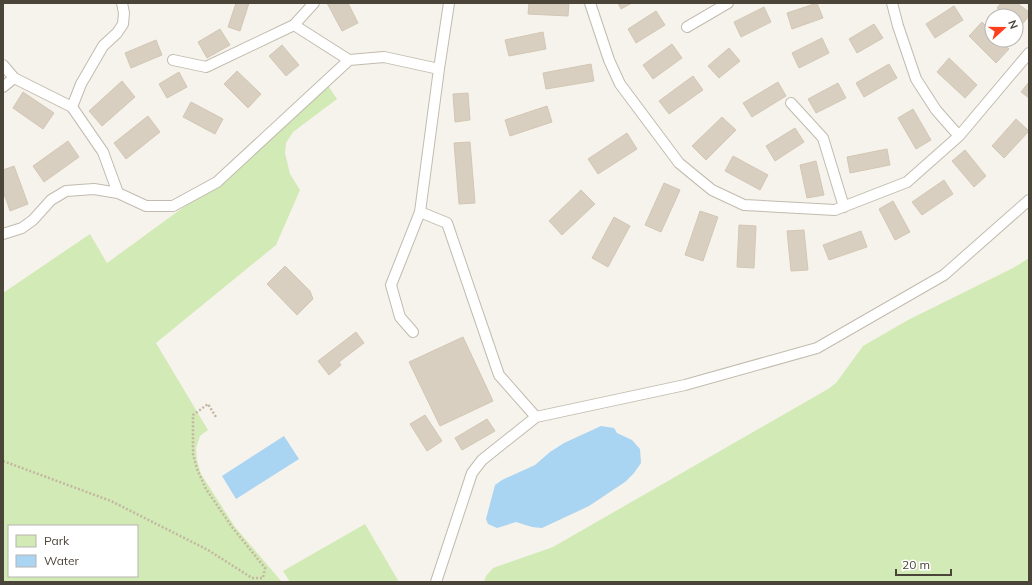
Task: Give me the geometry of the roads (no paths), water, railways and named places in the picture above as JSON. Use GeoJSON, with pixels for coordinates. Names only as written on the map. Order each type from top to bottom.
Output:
{"type":"FeatureCollection","features":[{"type":"Feature","properties":{"kind":"lane"},"geometry":{"type":"LineString","coordinates":[[72,107],[81,84],[103,46],[123,24],[124,14],[122,3]]}},
{"type":"Feature","properties":{"kind":"lane"},"geometry":{"type":"LineString","coordinates":[[172,60],[206,67],[294,25],[314,3]]}},
{"type":"Feature","properties":{"kind":"lane"},"geometry":{"type":"LineString","coordinates":[[413,332],[400,317],[391,284],[420,212],[449,3]]}},
{"type":"Feature","properties":{"kind":"lane"},"geometry":{"type":"LineString","coordinates":[[590,3],[609,60],[620,84],[679,163],[712,190],[744,206],[835,210],[907,182],[959,136],[1029,53]]}},
{"type":"Feature","properties":{"kind":"lane"},"geometry":{"type":"LineString","coordinates":[[687,27],[728,3]]}},
{"type":"Feature","properties":{"kind":"lane"},"geometry":{"type":"LineString","coordinates":[[892,3],[898,26],[916,79],[936,110],[959,136]]}},
{"type":"Feature","properties":{"kind":"lane"},"geometry":{"type":"LineString","coordinates":[[294,25],[349,60],[384,57],[439,69]]}},
{"type":"Feature","properties":{"kind":"lane"},"geometry":{"type":"LineString","coordinates":[[3,234],[22,228],[33,220],[51,200],[66,191],[94,189],[118,193],[146,206],[173,206],[217,182],[349,60]]}},
{"type":"Feature","properties":{"kind":"lane"},"geometry":{"type":"LineString","coordinates":[[3,65],[14,78],[72,107],[103,152],[118,193]]}},
{"type":"Feature","properties":{"kind":"lane"},"geometry":{"type":"LineString","coordinates":[[3,88],[14,78]]}},
{"type":"Feature","properties":{"kind":"lane"},"geometry":{"type":"LineString","coordinates":[[791,103],[823,138],[844,207]]}},
{"type":"Feature","properties":{"kind":"lane"},"geometry":{"type":"LineString","coordinates":[[436,582],[472,473],[482,460],[536,417],[685,385],[817,348],[944,275],[1029,200]]}},
{"type":"Feature","properties":{"kind":"lane"},"geometry":{"type":"LineString","coordinates":[[420,212],[447,223],[499,375],[536,417]]}},
{"type":"Feature","properties":{"kind":"water"},"geometry":{"type":"Polygon","coordinates":[[[601,426],[614,428],[617,433],[632,440],[640,449],[641,463],[625,482],[589,506],[542,528],[532,527],[516,522],[497,528],[488,524],[486,519],[495,485],[502,480],[535,465],[550,452],[564,443],[601,426]]]}},
{"type":"Feature","properties":{"kind":"water"},"geometry":{"type":"Polygon","coordinates":[[[284,436],[299,459],[236,499],[222,476],[284,436]]]}}]}
